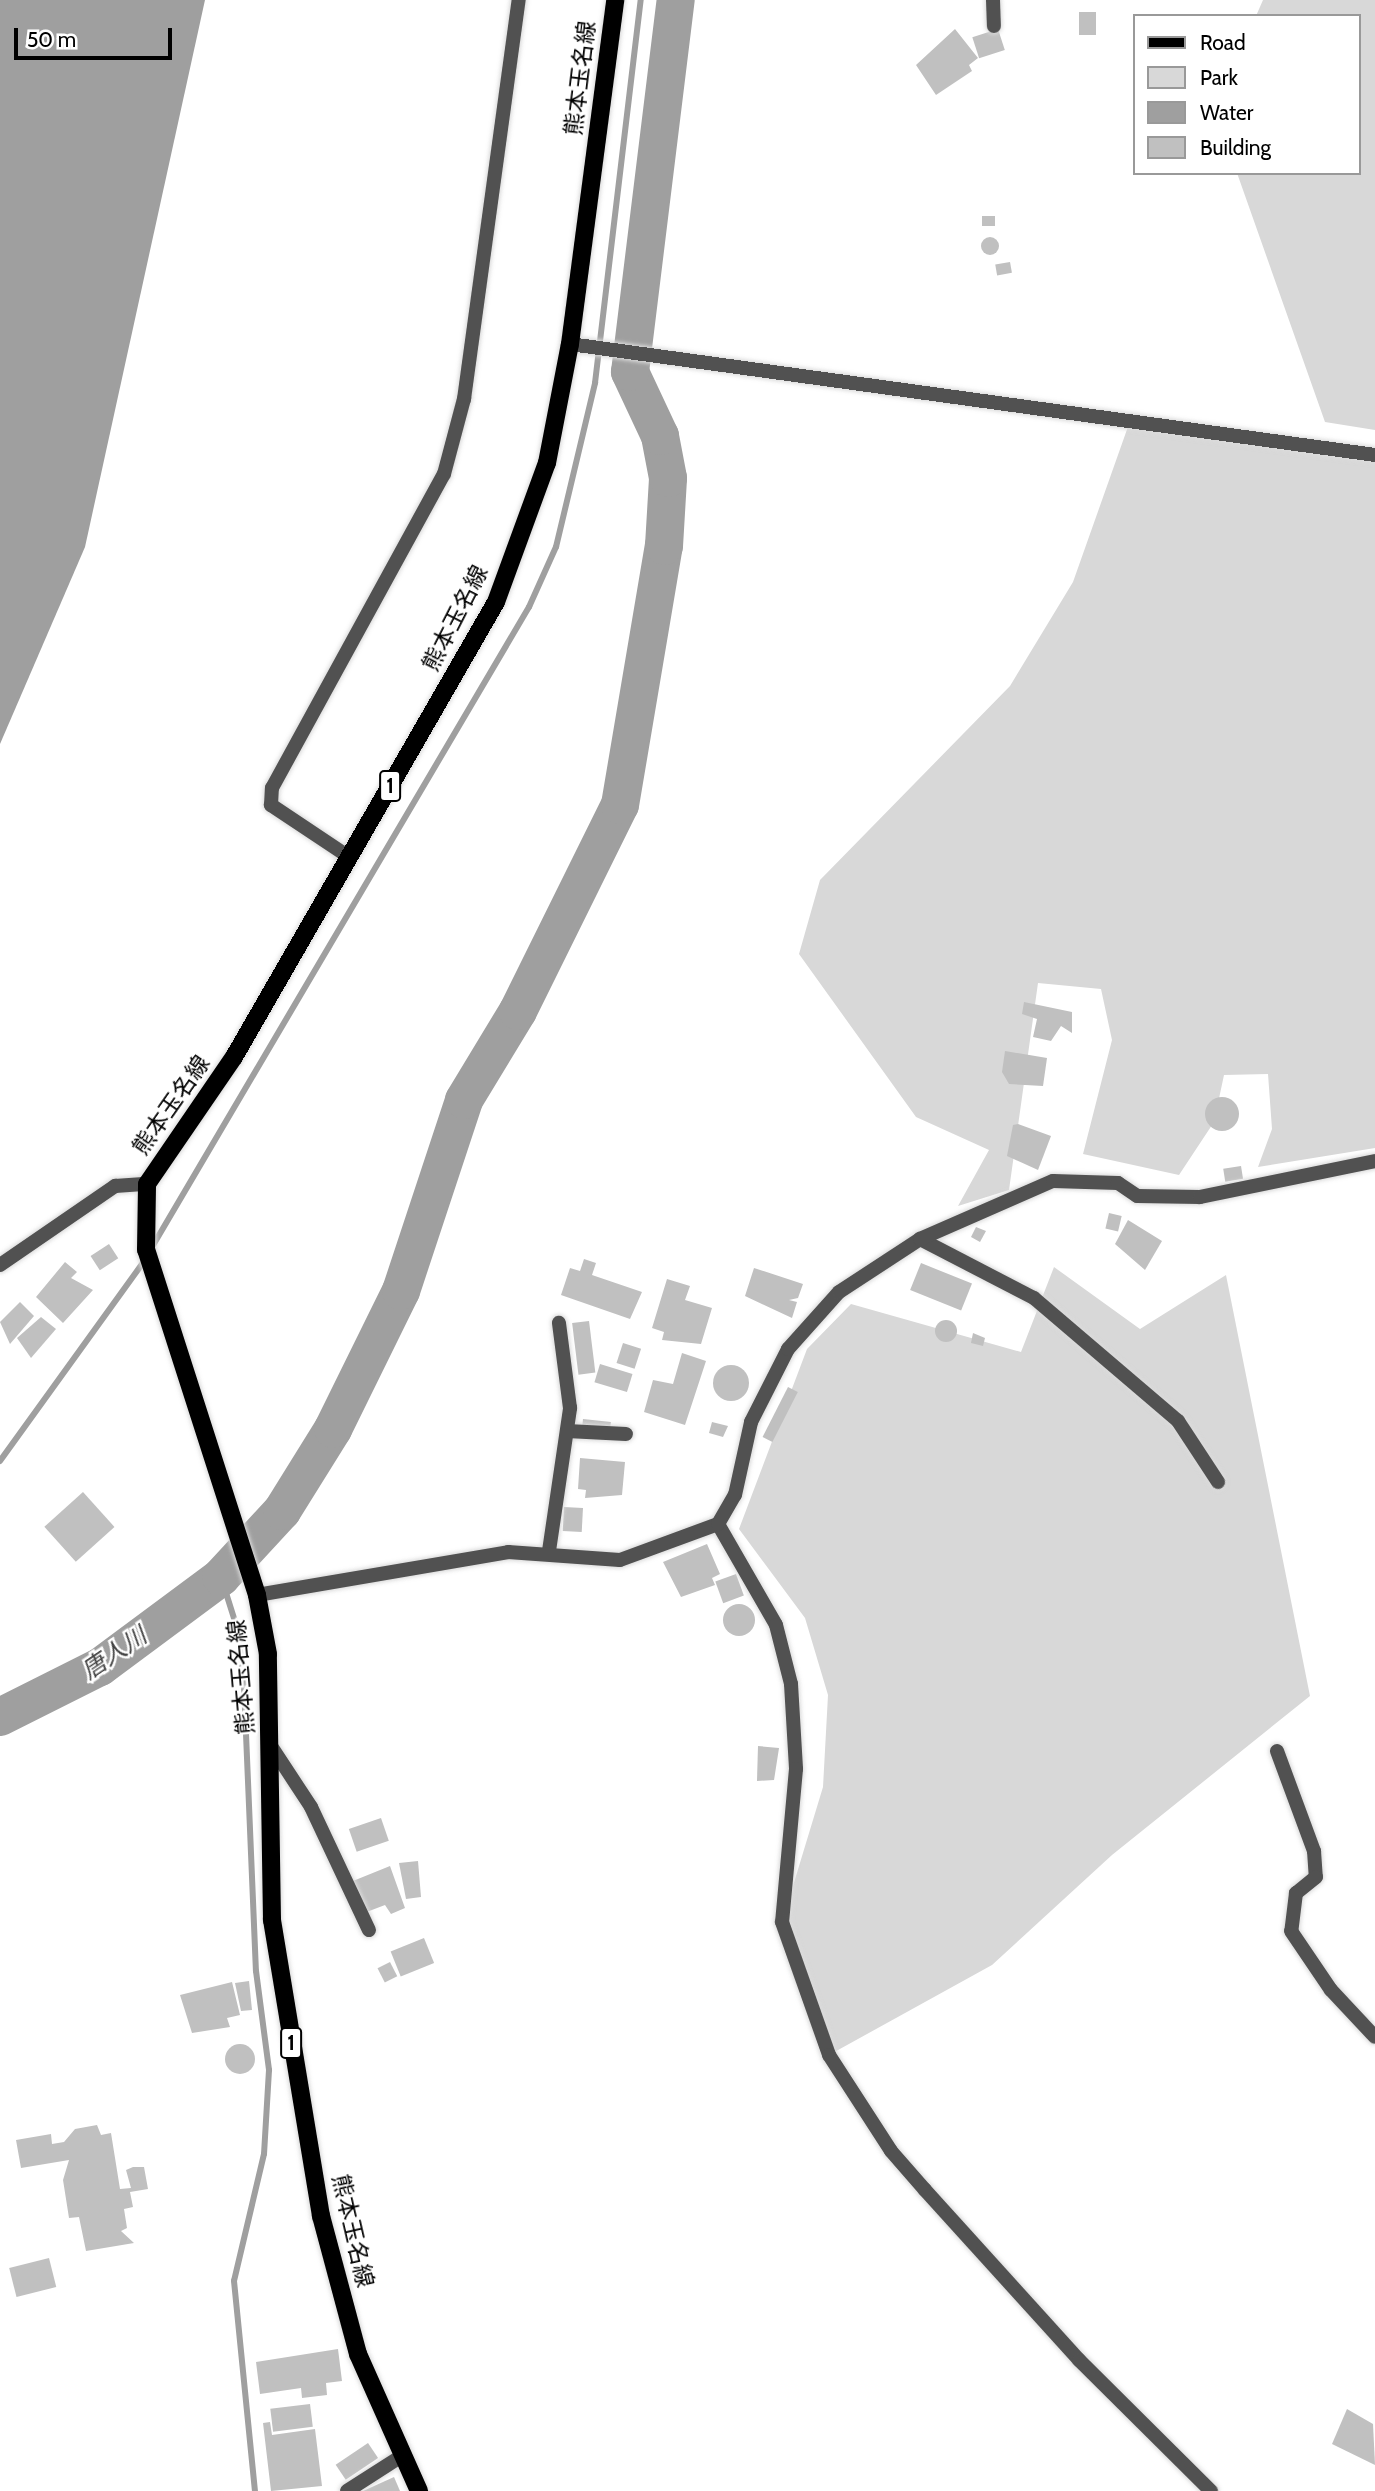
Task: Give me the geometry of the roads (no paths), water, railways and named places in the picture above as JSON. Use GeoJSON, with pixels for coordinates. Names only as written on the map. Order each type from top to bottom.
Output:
{"type":"FeatureCollection","features":[{"type":"Feature","properties":{"kind":"main road","name":"熊本玉名線"},"geometry":{"type":"LineString","coordinates":[[419,2491],[358,2354],[321,2216],[276,1961],[268,1654],[255,1587],[146,1251],[147,1184],[234,1057],[496,602],[547,463],[570,344],[615,0]]}},
{"type":"Feature","properties":{"kind":"street"},"geometry":{"type":"LineString","coordinates":[[349,857],[271,805],[272,788],[444,474],[464,399],[519,0]]}},
{"type":"Feature","properties":{"kind":"street"},"geometry":{"type":"LineString","coordinates":[[993,0],[994,26]]}},
{"type":"Feature","properties":{"kind":"street"},"geometry":{"type":"LineString","coordinates":[[570,344],[1375,455]]}},
{"type":"Feature","properties":{"kind":"street"},"geometry":{"type":"LineString","coordinates":[[255,1587],[549,1550],[620,1560],[718,1524],[735,1495],[751,1422],[788,1349],[839,1292],[920,1239],[1053,1181],[1118,1183],[1137,1196],[1199,1197],[1375,1161]]}},
{"type":"Feature","properties":{"kind":"street"},"geometry":{"type":"LineString","coordinates":[[0,1265],[115,1186],[147,1184]]}},
{"type":"Feature","properties":{"kind":"street"},"geometry":{"type":"LineString","coordinates":[[920,1239],[1034,1298],[1178,1421],[1218,1482]]}},
{"type":"Feature","properties":{"kind":"street"},"geometry":{"type":"LineString","coordinates":[[549,1550],[567,1431],[559,1323]]}},
{"type":"Feature","properties":{"kind":"street"},"geometry":{"type":"LineString","coordinates":[[567,1431],[626,1434]]}},
{"type":"Feature","properties":{"kind":"street"},"geometry":{"type":"LineString","coordinates":[[718,1524],[776,1625],[792,1684],[796,1769],[782,1922],[830,2054],[891,2151],[925,2190],[1079,2360],[1211,2491]]}},
{"type":"Feature","properties":{"kind":"street"},"geometry":{"type":"LineString","coordinates":[[271,1746],[311,1807],[369,1930]]}},
{"type":"Feature","properties":{"kind":"street"},"geometry":{"type":"LineString","coordinates":[[1277,1751],[1314,1851],[1316,1877],[1296,1893],[1291,1931],[1331,1990],[1375,2037]]}},
{"type":"Feature","properties":{"kind":"street"},"geometry":{"type":"LineString","coordinates":[[347,2491],[403,2455]]}},
{"type":"Feature","properties":{"kind":"water"},"geometry":{"type":"Polygon","coordinates":[[[0,0],[205,0],[85,547],[0,744],[0,0]]]}},
{"type":"Feature","properties":{"kind":"waterway"},"geometry":{"type":"LineString","coordinates":[[152,1247],[529,607],[556,547],[595,383],[641,0]]}},
{"type":"Feature","properties":{"kind":"waterway","name":"唐人川"},"geometry":{"type":"LineString","coordinates":[[0,1717],[100,1667],[221,1577],[282,1511],[333,1429],[401,1291],[464,1100],[518,1011],[620,805],[664,546],[668,478],[660,436],[630,372],[676,0]]}},
{"type":"Feature","properties":{"kind":"waterway"},"geometry":{"type":"LineString","coordinates":[[0,1461],[145,1260]]}},
{"type":"Feature","properties":{"kind":"waterway"},"geometry":{"type":"LineString","coordinates":[[221,1577],[238,1631],[244,1686],[256,1971],[269,2070],[264,2154],[234,2281],[255,2491]]}}]}
